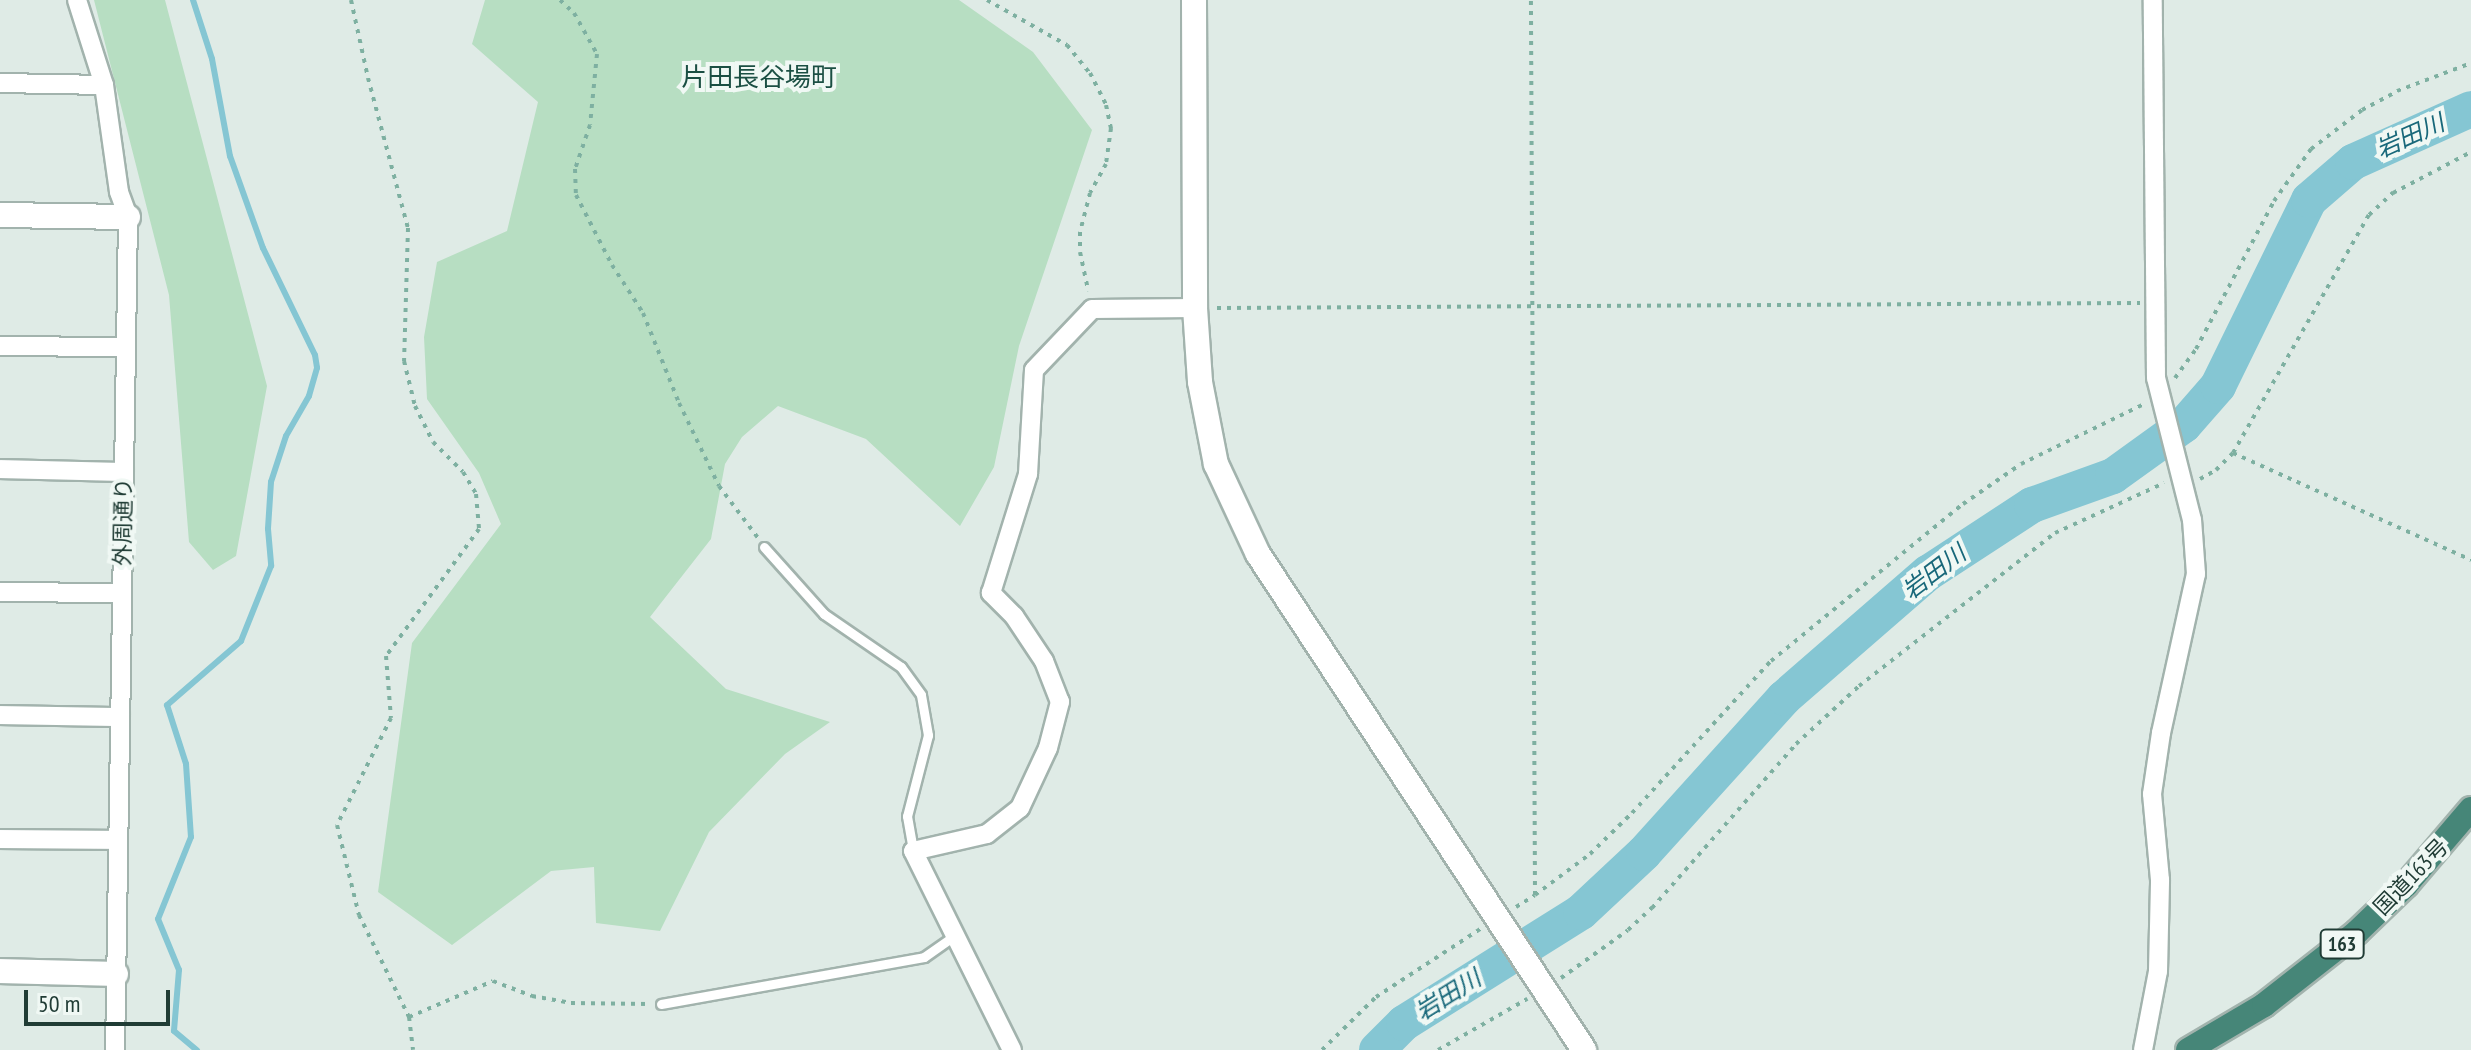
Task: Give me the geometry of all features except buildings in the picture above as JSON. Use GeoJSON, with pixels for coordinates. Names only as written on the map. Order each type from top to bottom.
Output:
{"type":"FeatureCollection","features":[{"type":"Feature","properties":{"kind":"highway","name":"国道163号"},"geometry":{"type":"LineString","coordinates":[[2188,1050],[2264,1005],[2357,932],[2406,885],[2471,809]]}},
{"type":"Feature","properties":{"kind":"street","name":"外周通り"},"geometry":{"type":"LineString","coordinates":[[77,0],[104,85],[119,192],[128,217],[115,1050]]}},
{"type":"Feature","properties":{"kind":"street"},"geometry":{"type":"LineString","coordinates":[[1194,0],[1195,308],[1200,382],[1216,464],[1258,554],[1584,1050]]}},
{"type":"Feature","properties":{"kind":"street"},"geometry":{"type":"LineString","coordinates":[[2143,1050],[2158,971],[2160,880],[2152,794],[2161,733],[2196,574],[2192,520],[2160,398],[2153,0]]}},
{"type":"Feature","properties":{"kind":"street"},"geometry":{"type":"LineString","coordinates":[[0,83],[104,85]]}},
{"type":"Feature","properties":{"kind":"street"},"geometry":{"type":"LineString","coordinates":[[0,215],[128,217]]}},
{"type":"Feature","properties":{"kind":"street"},"geometry":{"type":"LineString","coordinates":[[1012,1050],[953,937],[913,851],[987,834],[1020,808],[1048,748],[1060,702],[1044,661],[1014,616],[991,593],[1028,474],[1034,370],[1092,309],[1195,308]]}},
{"type":"Feature","properties":{"kind":"street"},"geometry":{"type":"LineString","coordinates":[[0,346],[126,347]]}},
{"type":"Feature","properties":{"kind":"street"},"geometry":{"type":"LineString","coordinates":[[0,469],[124,472]]}},
{"type":"Feature","properties":{"kind":"street"},"geometry":{"type":"LineString","coordinates":[[0,592],[122,593]]}},
{"type":"Feature","properties":{"kind":"street"},"geometry":{"type":"LineString","coordinates":[[0,715],[120,717]]}},
{"type":"Feature","properties":{"kind":"street"},"geometry":{"type":"LineString","coordinates":[[0,839],[118,840]]}},
{"type":"Feature","properties":{"kind":"street"},"geometry":{"type":"LineString","coordinates":[[0,971],[116,974]]}},
{"type":"Feature","properties":{"kind":"lane"},"geometry":{"type":"LineString","coordinates":[[764,547],[824,614],[901,667],[921,695],[928,735],[907,816],[913,851]]}},
{"type":"Feature","properties":{"kind":"lane"},"geometry":{"type":"LineString","coordinates":[[661,1004],[924,957],[953,937]]}},
{"type":"Feature","properties":{"kind":"path"},"geometry":{"type":"LineString","coordinates":[[351,0],[368,78],[408,228],[404,361],[415,406],[433,442],[463,472],[476,494],[479,529],[386,656],[391,718],[337,825],[359,915],[409,1017],[413,1050]]}},
{"type":"Feature","properties":{"kind":"path"},"geometry":{"type":"LineString","coordinates":[[560,0],[574,13],[597,54],[590,125],[575,169],[576,195],[612,265],[643,313],[679,403],[719,486],[764,547]]}},
{"type":"Feature","properties":{"kind":"path"},"geometry":{"type":"LineString","coordinates":[[987,0],[1067,45],[1090,73],[1106,105],[1111,128],[1106,164],[1090,193],[1080,232],[1080,252],[1092,309]]}},
{"type":"Feature","properties":{"kind":"path"},"geometry":{"type":"LineString","coordinates":[[1531,0],[1535,895]]}},
{"type":"Feature","properties":{"kind":"path"},"geometry":{"type":"LineString","coordinates":[[1322,1050],[1376,997],[1535,895],[1590,854],[1632,813],[1771,661],[1963,504],[2021,464],[2160,398],[2189,360],[2274,201],[2311,149],[2353,117],[2397,91],[2471,63]]}},
{"type":"Feature","properties":{"kind":"path"},"geometry":{"type":"LineString","coordinates":[[1438,1050],[1511,1005],[1545,991],[1628,930],[1652,908],[1796,744],[1859,686],[2055,533],[2180,475],[2216,470],[2233,453],[2369,215],[2393,193],[2471,152]]}},
{"type":"Feature","properties":{"kind":"path"},"geometry":{"type":"LineString","coordinates":[[1195,308],[2156,303]]}},
{"type":"Feature","properties":{"kind":"path"},"geometry":{"type":"LineString","coordinates":[[2233,453],[2471,560]]}},
{"type":"Feature","properties":{"kind":"path"},"geometry":{"type":"LineString","coordinates":[[409,1017],[493,981],[532,996],[571,1003],[661,1004]]}},
{"type":"Feature","properties":{"kind":"green space"},"geometry":{"type":"Polygon","coordinates":[[[94,0],[165,0],[267,386],[236,556],[213,570],[189,542],[169,295],[94,0]]]}},
{"type":"Feature","properties":{"kind":"green space"},"geometry":{"type":"Polygon","coordinates":[[[485,0],[959,0],[1033,52],[1092,130],[1019,346],[994,467],[960,526],[866,439],[778,406],[742,437],[725,464],[711,539],[650,617],[726,689],[830,722],[785,754],[709,832],[660,931],[596,923],[594,867],[551,871],[452,945],[378,892],[412,643],[501,524],[479,473],[427,399],[424,337],[437,262],[507,231],[538,102],[472,44],[485,0]]]}},
{"type":"Feature","properties":{"kind":"waterway"},"geometry":{"type":"LineString","coordinates":[[193,0],[212,59],[230,156],[263,248],[315,355],[317,368],[309,396],[286,436],[271,482],[268,529],[271,566],[241,641],[167,705],[186,764],[191,837],[158,919],[179,970],[174,1031],[197,1050]]}},
{"type":"Feature","properties":{"kind":"waterway","name":"岩田川"},"geometry":{"type":"LineString","coordinates":[[1377,1050],[1404,1023],[1581,912],[1644,853],[1784,698],[1928,573],[2032,505],[2113,476],[2184,425],[2218,386],[2309,200],[2353,162],[2471,109]]}},
{"type":"Feature","properties":{"kind":"district","name":"片田長谷場町"},"geometry":{"type":"Point","coordinates":[759,77]}}]}
